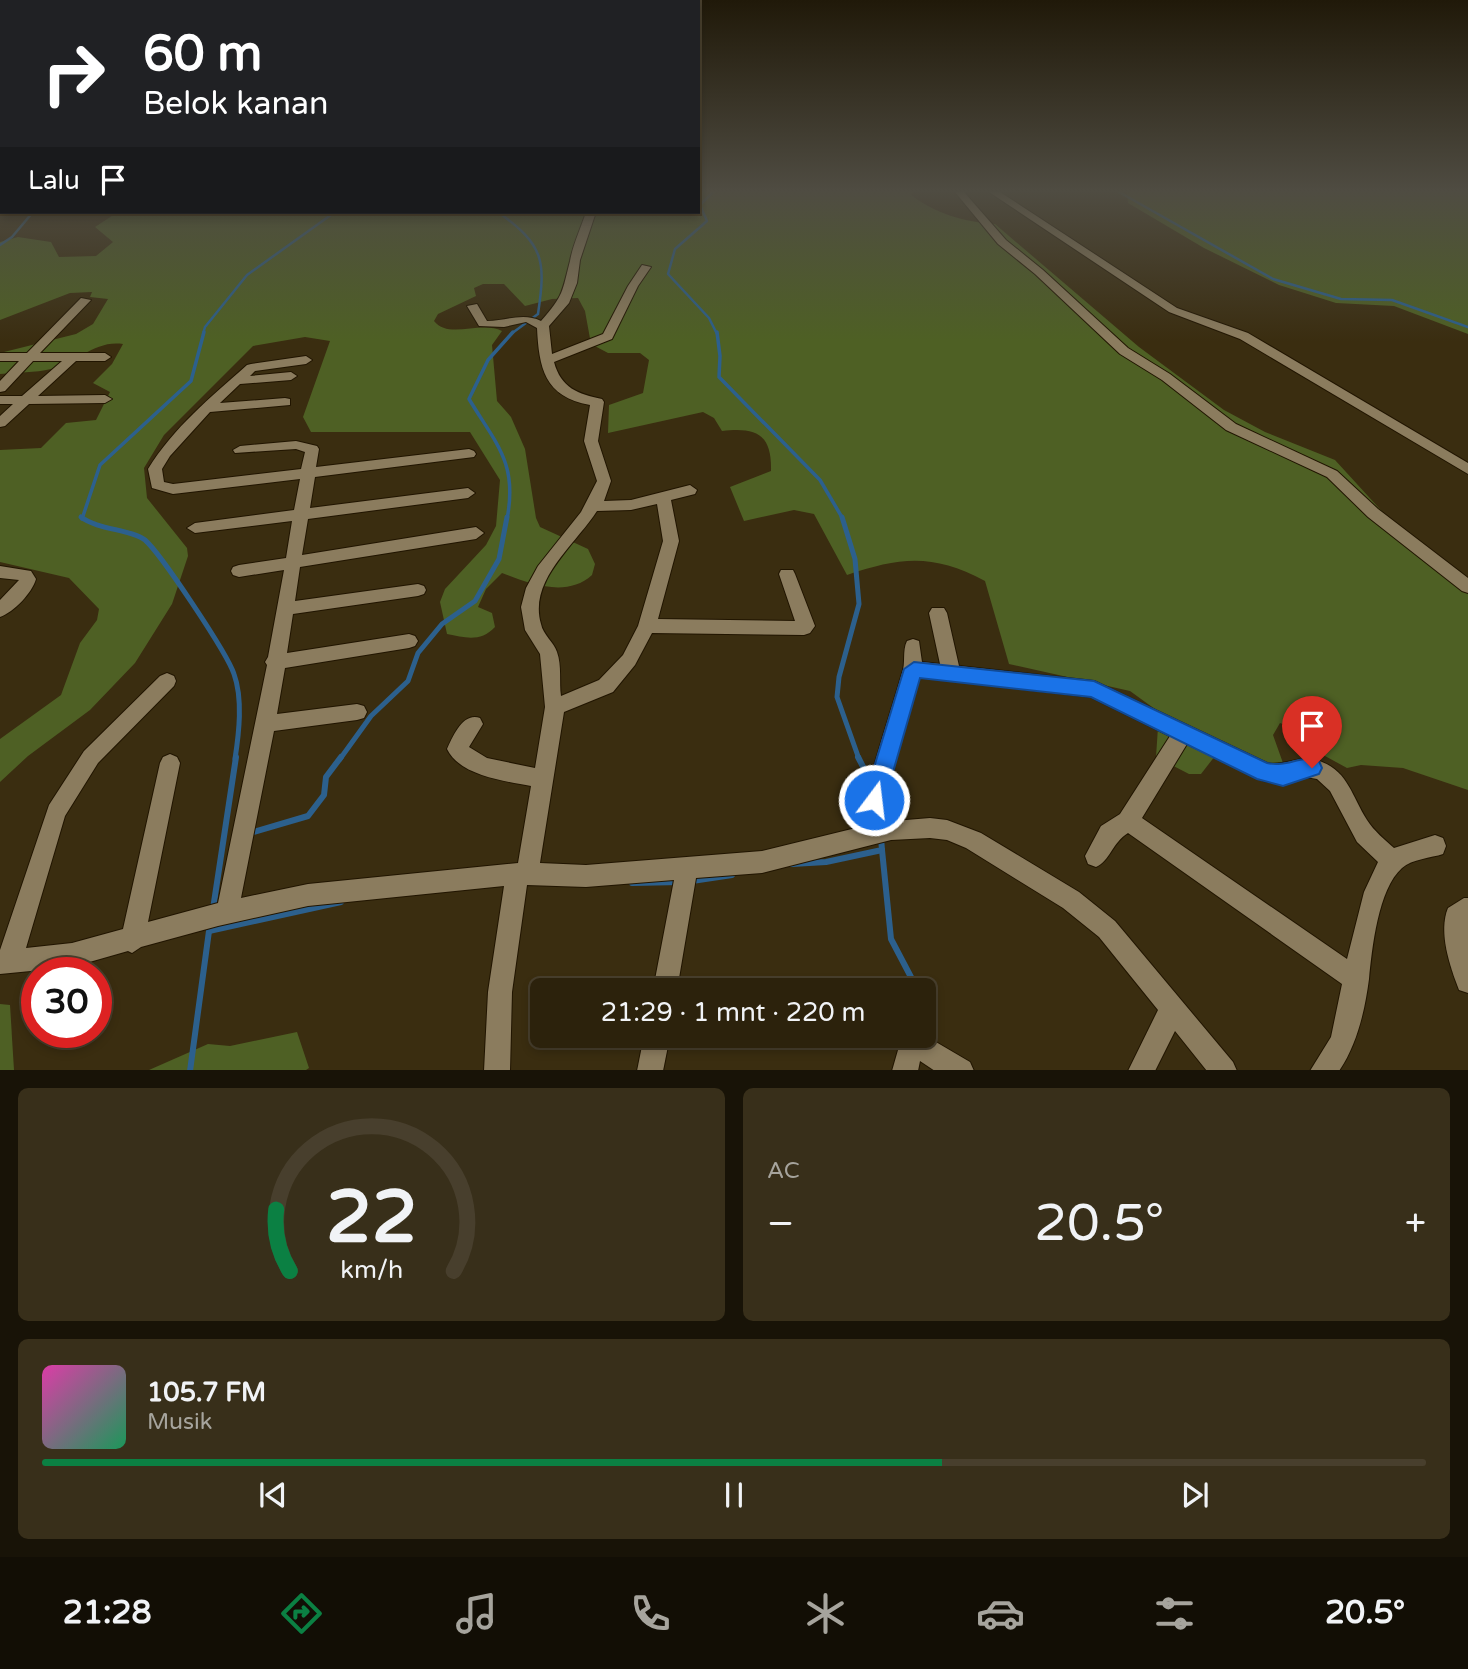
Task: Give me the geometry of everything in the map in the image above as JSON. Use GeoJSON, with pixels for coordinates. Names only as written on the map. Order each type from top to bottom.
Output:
{"type":"FeatureCollection","features":[{"type":"Feature","properties":{"kind":"street"},"geometry":{"type":"LineString","coordinates":[[473,306],[483,324],[535,322],[563,303],[572,283],[581,242]]}},
{"type":"Feature","properties":{"kind":"street"},"geometry":{"type":"LineString","coordinates":[[1002,242],[1039,272],[1124,351],[1166,377],[1231,427],[1332,474],[1373,513],[1468,587]]}},
{"type":"Feature","properties":{"kind":"street"},"geometry":{"type":"LineString","coordinates":[[1070,242],[1173,310],[1244,336],[1468,469]]}},
{"type":"Feature","properties":{"kind":"street"},"geometry":{"type":"LineString","coordinates":[[545,361],[608,336],[646,267]]}},
{"type":"Feature","properties":{"kind":"street"},"geometry":{"type":"LineString","coordinates":[[0,388],[32,358],[85,300]]}},
{"type":"Feature","properties":{"kind":"street"},"geometry":{"type":"LineString","coordinates":[[497,1070],[500,992],[519,879],[544,779],[555,707],[549,690],[549,652],[531,626],[531,602],[538,580],[593,506],[604,481],[591,441],[597,402],[575,399],[563,392],[545,361],[535,322]]}},
{"type":"Feature","properties":{"kind":"street"},"geometry":{"type":"LineString","coordinates":[[0,357],[105,357]]}},
{"type":"Feature","properties":{"kind":"street"},"geometry":{"type":"LineString","coordinates":[[0,423],[72,358]]}},
{"type":"Feature","properties":{"kind":"street"},"geometry":{"type":"LineString","coordinates":[[306,360],[256,365],[236,381],[205,408],[158,463],[155,469],[157,485],[173,489],[469,454]]}},
{"type":"Feature","properties":{"kind":"street"},"geometry":{"type":"LineString","coordinates":[[236,381],[291,376]]}},
{"type":"Feature","properties":{"kind":"street"},"geometry":{"type":"LineString","coordinates":[[0,400],[105,399]]}},
{"type":"Feature","properties":{"kind":"street"},"geometry":{"type":"LineString","coordinates":[[205,408],[285,402]]}},
{"type":"Feature","properties":{"kind":"street"},"geometry":{"type":"LineString","coordinates":[[216,915],[242,836],[266,724],[274,662],[312,449],[305,445],[240,450]]}},
{"type":"Feature","properties":{"kind":"street"},"geometry":{"type":"LineString","coordinates":[[593,506],[631,505],[690,490]]}},
{"type":"Feature","properties":{"kind":"street"},"geometry":{"type":"LineString","coordinates":[[195,528],[468,493]]}},
{"type":"Feature","properties":{"kind":"street"},"geometry":{"type":"LineString","coordinates":[[555,707],[607,686],[629,660],[647,626],[663,578],[665,551],[671,541],[663,497]]}},
{"type":"Feature","properties":{"kind":"street"},"geometry":{"type":"LineString","coordinates":[[239,570],[476,533]]}},
{"type":"Feature","properties":{"kind":"street"},"geometry":{"type":"LineString","coordinates":[[0,572],[25,575],[28,579],[26,586],[0,610]]}},
{"type":"Feature","properties":{"kind":"street"},"geometry":{"type":"LineString","coordinates":[[647,626],[801,629],[806,626],[787,574]]}},
{"type":"Feature","properties":{"kind":"street"},"geometry":{"type":"LineString","coordinates":[[284,609],[418,590]]}},
{"type":"Feature","properties":{"kind":"street"},"geometry":{"type":"LineString","coordinates":[[938,613],[951,672]]}},
{"type":"Feature","properties":{"kind":"street"},"geometry":{"type":"LineString","coordinates":[[274,662],[409,641]]}},
{"type":"Feature","properties":{"kind":"street"},"geometry":{"type":"LineString","coordinates":[[878,833],[876,790],[914,669],[913,646]]}},
{"type":"Feature","properties":{"kind":"street"},"geometry":{"type":"LineString","coordinates":[[914,669],[1094,689],[1276,776],[1307,767],[1329,775],[1343,793],[1365,836],[1393,861]]}},
{"type":"Feature","properties":{"kind":"street"},"geometry":{"type":"LineString","coordinates":[[167,681],[91,757],[56,812],[5,961],[72,955],[216,915],[309,895],[519,879],[586,876],[686,878],[878,833],[947,830],[973,840],[1043,882],[1107,929],[1224,1070]]}},
{"type":"Feature","properties":{"kind":"street"},"geometry":{"type":"LineString","coordinates":[[266,724],[357,712]]}},
{"type":"Feature","properties":{"kind":"street"},"geometry":{"type":"LineString","coordinates":[[473,724],[457,749],[463,755],[486,766],[544,779]]}},
{"type":"Feature","properties":{"kind":"street"},"geometry":{"type":"LineString","coordinates":[[1096,856],[1109,834],[1128,821],[1183,733]]}},
{"type":"Feature","properties":{"kind":"street"},"geometry":{"type":"LineString","coordinates":[[132,940],[170,763]]}},
{"type":"Feature","properties":{"kind":"street"},"geometry":{"type":"LineString","coordinates":[[1128,821],[1357,980]]}},
{"type":"Feature","properties":{"kind":"street"},"geometry":{"type":"LineString","coordinates":[[1323,1070],[1342,1042],[1380,874],[1393,861],[1435,846]]}},
{"type":"Feature","properties":{"kind":"street"},"geometry":{"type":"LineString","coordinates":[[667,978],[686,878]]}},
{"type":"Feature","properties":{"kind":"street"},"geometry":{"type":"LineString","coordinates":[[1468,909],[1456,916],[1455,930],[1468,981]]}},
{"type":"Feature","properties":{"kind":"street"},"geometry":{"type":"LineString","coordinates":[[1141,1070],[1173,1007]]}},
{"type":"Feature","properties":{"kind":"street"},"geometry":{"type":"LineString","coordinates":[[905,1070],[909,1044],[916,1043],[961,1070]]}},
{"type":"Feature","properties":{"kind":"street"},"geometry":{"type":"LineString","coordinates":[[650,1070],[655,1048]]}},
{"type":"Feature","properties":{"kind":"green space"},"geometry":{"type":"Polygon","coordinates":[[[0,242],[51,242],[59,257],[96,256],[113,242],[1016,242],[1139,347],[1224,410],[1265,432],[1335,460],[1389,519],[1468,578],[1468,790],[1403,768],[1361,765],[1347,768],[1325,756],[1313,736],[1280,723],[1273,735],[1283,763],[1280,769],[1270,772],[1246,771],[1215,756],[1201,774],[1189,774],[1156,757],[1159,712],[1130,691],[1009,664],[985,581],[949,566],[916,561],[884,564],[847,575],[814,514],[794,510],[744,521],[730,487],[771,471],[769,449],[760,436],[744,430],[722,431],[714,418],[703,412],[608,433],[609,405],[643,393],[649,360],[640,353],[608,353],[591,344],[585,311],[578,298],[552,299],[525,306],[504,284],[483,284],[474,288],[476,296],[438,314],[434,321],[448,329],[485,327],[502,331],[492,345],[497,401],[511,417],[525,449],[536,518],[540,527],[588,549],[595,564],[592,575],[571,586],[548,587],[502,573],[486,589],[478,607],[492,613],[495,627],[479,637],[447,634],[440,602],[445,589],[486,545],[496,526],[500,480],[470,432],[311,432],[303,417],[330,341],[305,337],[253,346],[164,435],[144,468],[147,498],[187,548],[188,556],[172,604],[135,663],[90,710],[28,756],[0,782],[0,739],[61,695],[80,643],[97,620],[99,609],[69,578],[0,562],[0,450],[41,448],[66,423],[96,420],[110,392],[93,383],[112,364],[123,344],[103,345],[51,369],[0,374],[0,353],[76,334],[93,324],[108,299],[90,297],[92,292],[70,293],[0,320],[0,242]]]}},
{"type":"Feature","properties":{"kind":"green space"},"geometry":{"type":"Polygon","coordinates":[[[1194,242],[1468,242],[1468,334],[1394,306],[1336,303],[1279,285],[1194,242]]]}},
{"type":"Feature","properties":{"kind":"green space"},"geometry":{"type":"Polygon","coordinates":[[[0,1004],[10,1005],[14,1070],[0,1070],[0,1004]]]}},
{"type":"Feature","properties":{"kind":"green space"},"geometry":{"type":"Polygon","coordinates":[[[297,1032],[309,1068],[306,1070],[149,1070],[208,1044],[230,1046],[297,1032]]]}},
{"type":"Feature","properties":{"kind":"waterway"},"geometry":{"type":"LineString","coordinates":[[0,245],[5,242]]}},
{"type":"Feature","properties":{"kind":"waterway"},"geometry":{"type":"LineString","coordinates":[[203,334],[205,327],[247,275],[293,242]]}},
{"type":"Feature","properties":{"kind":"waterway"},"geometry":{"type":"LineString","coordinates":[[512,334],[538,314],[541,267],[531,242]]}},
{"type":"Feature","properties":{"kind":"waterway"},"geometry":{"type":"LineString","coordinates":[[683,242],[675,249],[668,274],[709,318],[717,334]]}},
{"type":"Feature","properties":{"kind":"waterway"},"geometry":{"type":"LineString","coordinates":[[1207,242],[1273,279],[1341,299],[1392,300],[1468,327]]}},
{"type":"Feature","properties":{"kind":"waterway"},"geometry":{"type":"LineString","coordinates":[[82,518],[100,465],[191,381],[204,332]]}},
{"type":"Feature","properties":{"kind":"waterway"},"geometry":{"type":"LineString","coordinates":[[717,332],[719,377],[820,480],[842,518]]}},
{"type":"Feature","properties":{"kind":"waterway"},"geometry":{"type":"LineString","coordinates":[[507,519],[510,500],[507,468],[496,442],[469,399],[488,360],[512,334]]}},
{"type":"Feature","properties":{"kind":"waterway"},"geometry":{"type":"LineString","coordinates":[[340,759],[371,716],[408,681],[418,653],[442,624],[475,601],[499,559],[507,517]]}},
{"type":"Feature","properties":{"kind":"waterway"},"geometry":{"type":"LineString","coordinates":[[82,518],[96,525],[145,540],[165,564],[207,626],[229,663],[237,684],[239,716],[235,759]]}},
{"type":"Feature","properties":{"kind":"waterway"},"geometry":{"type":"LineString","coordinates":[[842,518],[855,559],[859,604],[839,677],[837,697],[859,759]]}},
{"type":"Feature","properties":{"kind":"waterway"},"geometry":{"type":"LineString","coordinates":[[213,909],[236,757]]}},
{"type":"Feature","properties":{"kind":"waterway"},"geometry":{"type":"LineString","coordinates":[[250,833],[308,816],[324,795],[326,777],[341,757]]}},
{"type":"Feature","properties":{"kind":"waterway"},"geometry":{"type":"LineString","coordinates":[[859,759],[873,786]]}},
{"type":"Feature","properties":{"kind":"waterway"},"geometry":{"type":"LineString","coordinates":[[881,838],[882,850]]}},
{"type":"Feature","properties":{"kind":"waterway"},"geometry":{"type":"LineString","coordinates":[[792,864],[826,862],[882,850]]}},
{"type":"Feature","properties":{"kind":"waterway"},"geometry":{"type":"LineString","coordinates":[[882,850],[891,939],[911,978]]}},
{"type":"Feature","properties":{"kind":"waterway"},"geometry":{"type":"LineString","coordinates":[[692,881],[732,875]]}},
{"type":"Feature","properties":{"kind":"waterway"},"geometry":{"type":"LineString","coordinates":[[632,883],[680,882]]}},
{"type":"Feature","properties":{"kind":"waterway"},"geometry":{"type":"LineString","coordinates":[[190,1070],[209,931],[341,902]]}},
{"type":"Feature","properties":{"kind":"route"},"geometry":{"type":"LineString","coordinates":[[874,800],[914,669],[1094,689],[1112,695],[1190,737],[1276,776],[1283,776],[1304,767],[1312,768]]}}]}
